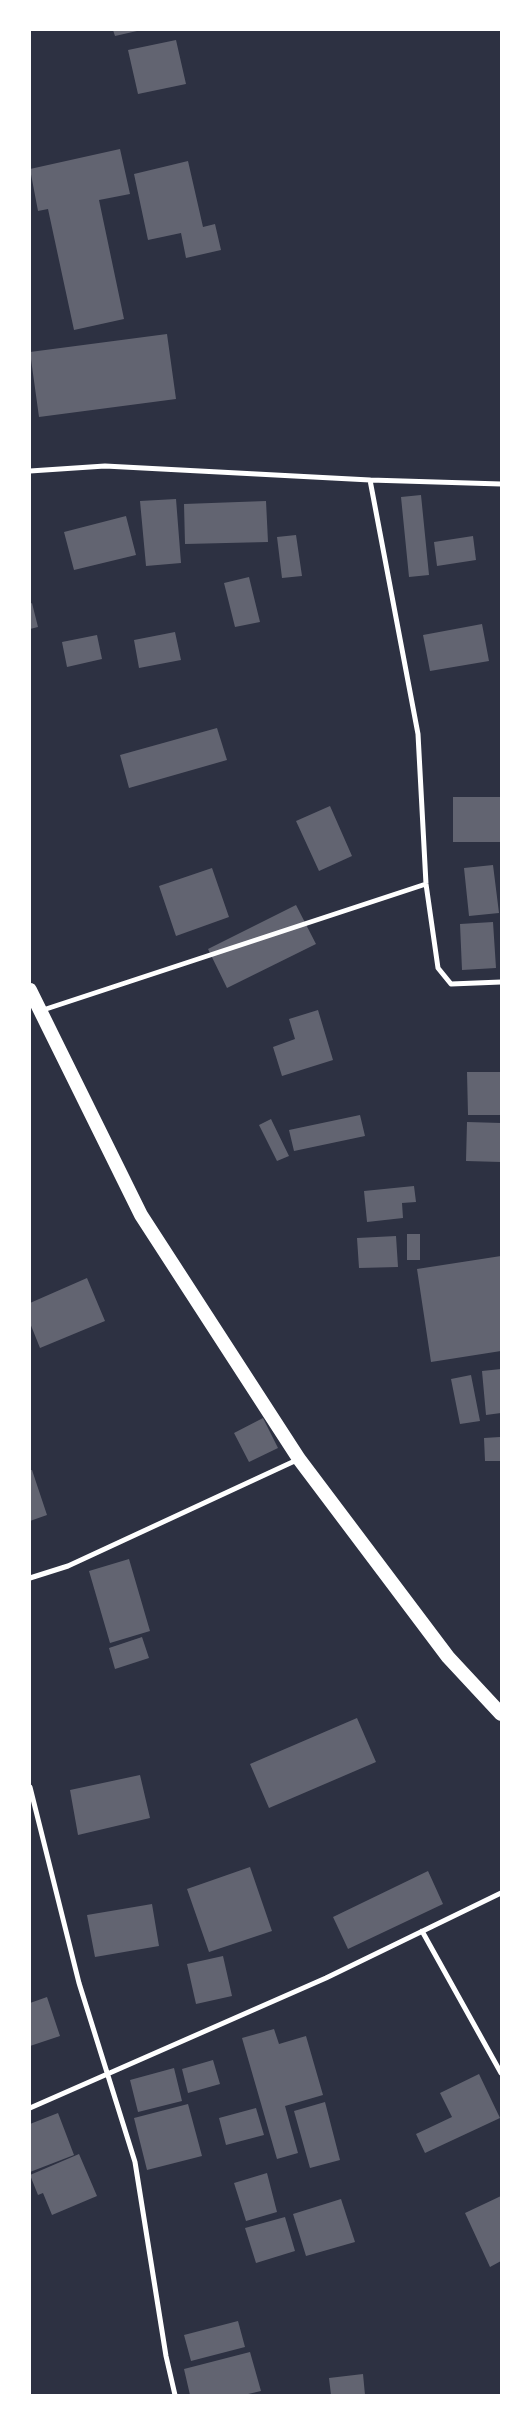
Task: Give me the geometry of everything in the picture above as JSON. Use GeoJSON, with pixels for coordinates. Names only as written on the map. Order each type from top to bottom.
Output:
{"type":"FeatureCollection","features":[{"type":"Feature","properties":{"kind":"highway"},"geometry":{"type":"LineString","coordinates":[[30,990],[141,1215],[299,1459],[448,1657],[501,1714]]}},
{"type":"Feature","properties":{"kind":"street"},"geometry":{"type":"LineString","coordinates":[[30,471],[105,466],[370,480],[501,484]]}},
{"type":"Feature","properties":{"kind":"street"},"geometry":{"type":"LineString","coordinates":[[370,480],[418,734],[426,884],[438,968],[451,984],[501,982]]}},
{"type":"Feature","properties":{"kind":"street"},"geometry":{"type":"LineString","coordinates":[[40,1011],[426,884]]}},
{"type":"Feature","properties":{"kind":"street"},"geometry":{"type":"LineString","coordinates":[[30,1578],[68,1566],[299,1459]]}},
{"type":"Feature","properties":{"kind":"street"},"geometry":{"type":"LineString","coordinates":[[30,1787],[79,1983],[135,2162],[166,2356],[175,2395]]}},
{"type":"Feature","properties":{"kind":"street"},"geometry":{"type":"LineString","coordinates":[[30,2108],[107,2072],[326,1978],[501,1893]]}},
{"type":"Feature","properties":{"kind":"street"},"geometry":{"type":"LineString","coordinates":[[422,1931],[501,2073]]}},
{"type":"Feature","properties":{"kind":"building"},"geometry":{"type":"Polygon","coordinates":[[[113,30],[137,30],[137,31],[115,36],[113,30]]]}},
{"type":"Feature","properties":{"kind":"building"},"geometry":{"type":"Polygon","coordinates":[[[176,40],[186,84],[138,94],[128,50],[176,40]]]}},
{"type":"Feature","properties":{"kind":"building"},"geometry":{"type":"Polygon","coordinates":[[[120,149],[130,194],[99,200],[124,319],[74,330],[48,209],[38,211],[30,169],[120,149]]]}},
{"type":"Feature","properties":{"kind":"building"},"geometry":{"type":"Polygon","coordinates":[[[188,161],[203,227],[215,224],[221,250],[186,258],[181,233],[148,240],[134,174],[188,161]]]}},
{"type":"Feature","properties":{"kind":"building"},"geometry":{"type":"Polygon","coordinates":[[[167,334],[176,399],[39,417],[30,352],[167,334]]]}},
{"type":"Feature","properties":{"kind":"building"},"geometry":{"type":"Polygon","coordinates":[[[421,495],[429,575],[409,577],[401,497],[421,495]]]}},
{"type":"Feature","properties":{"kind":"building"},"geometry":{"type":"Polygon","coordinates":[[[176,499],[181,563],[146,566],[140,501],[176,499]]]}},
{"type":"Feature","properties":{"kind":"building"},"geometry":{"type":"Polygon","coordinates":[[[266,501],[268,542],[185,544],[184,504],[266,501]]]}},
{"type":"Feature","properties":{"kind":"building"},"geometry":{"type":"Polygon","coordinates":[[[126,516],[136,555],[74,570],[64,532],[126,516]]]}},
{"type":"Feature","properties":{"kind":"building"},"geometry":{"type":"Polygon","coordinates":[[[296,535],[302,576],[282,578],[277,537],[296,535]]]}},
{"type":"Feature","properties":{"kind":"building"},"geometry":{"type":"Polygon","coordinates":[[[473,536],[476,560],[437,566],[434,542],[473,536]]]}},
{"type":"Feature","properties":{"kind":"building"},"geometry":{"type":"Polygon","coordinates":[[[249,577],[260,622],[235,627],[224,583],[249,577]]]}},
{"type":"Feature","properties":{"kind":"building"},"geometry":{"type":"Polygon","coordinates":[[[32,603],[38,627],[30,629],[30,604],[32,603]]]}},
{"type":"Feature","properties":{"kind":"building"},"geometry":{"type":"Polygon","coordinates":[[[482,624],[489,661],[430,671],[423,635],[482,624]]]}},
{"type":"Feature","properties":{"kind":"building"},"geometry":{"type":"Polygon","coordinates":[[[175,632],[181,660],[139,668],[134,640],[175,632]]]}},
{"type":"Feature","properties":{"kind":"building"},"geometry":{"type":"Polygon","coordinates":[[[97,635],[102,659],[67,667],[62,642],[97,635]]]}},
{"type":"Feature","properties":{"kind":"building"},"geometry":{"type":"Polygon","coordinates":[[[217,728],[227,760],[129,788],[120,755],[217,728]]]}},
{"type":"Feature","properties":{"kind":"building"},"geometry":{"type":"Polygon","coordinates":[[[453,797],[501,797],[501,842],[453,842],[453,797]]]}},
{"type":"Feature","properties":{"kind":"building"},"geometry":{"type":"Polygon","coordinates":[[[330,806],[352,856],[319,871],[296,821],[330,806]]]}},
{"type":"Feature","properties":{"kind":"building"},"geometry":{"type":"Polygon","coordinates":[[[493,865],[499,913],[469,916],[464,868],[493,865]]]}},
{"type":"Feature","properties":{"kind":"building"},"geometry":{"type":"Polygon","coordinates":[[[212,868],[229,917],[176,936],[159,886],[212,868]]]}},
{"type":"Feature","properties":{"kind":"building"},"geometry":{"type":"Polygon","coordinates":[[[296,905],[316,944],[227,988],[208,949],[296,905]]]}},
{"type":"Feature","properties":{"kind":"building"},"geometry":{"type":"Polygon","coordinates":[[[493,922],[496,968],[462,970],[460,924],[493,922]]]}},
{"type":"Feature","properties":{"kind":"building"},"geometry":{"type":"Polygon","coordinates":[[[318,1010],[333,1060],[282,1076],[273,1047],[295,1039],[289,1019],[318,1010]]]}},
{"type":"Feature","properties":{"kind":"building"},"geometry":{"type":"Polygon","coordinates":[[[467,1072],[501,1072],[501,1115],[468,1115],[467,1072]]]}},
{"type":"Feature","properties":{"kind":"building"},"geometry":{"type":"Polygon","coordinates":[[[360,1115],[365,1136],[294,1151],[289,1130],[360,1115]]]}},
{"type":"Feature","properties":{"kind":"building"},"geometry":{"type":"Polygon","coordinates":[[[271,1119],[289,1156],[277,1161],[259,1125],[271,1119]]]}},
{"type":"Feature","properties":{"kind":"building"},"geometry":{"type":"Polygon","coordinates":[[[467,1122],[501,1123],[501,1162],[466,1161],[467,1122]]]}},
{"type":"Feature","properties":{"kind":"building"},"geometry":{"type":"Polygon","coordinates":[[[414,1186],[416,1202],[402,1203],[403,1218],[367,1222],[364,1191],[414,1186]]]}},
{"type":"Feature","properties":{"kind":"building"},"geometry":{"type":"Polygon","coordinates":[[[407,1234],[420,1234],[420,1260],[407,1260],[407,1234]]]}},
{"type":"Feature","properties":{"kind":"building"},"geometry":{"type":"Polygon","coordinates":[[[396,1236],[398,1267],[359,1268],[357,1238],[396,1236]]]}},
{"type":"Feature","properties":{"kind":"building"},"geometry":{"type":"Polygon","coordinates":[[[501,1256],[501,1351],[431,1362],[417,1269],[501,1256]]]}},
{"type":"Feature","properties":{"kind":"building"},"geometry":{"type":"Polygon","coordinates":[[[87,1278],[105,1321],[40,1348],[30,1323],[30,1303],[87,1278]]]}},
{"type":"Feature","properties":{"kind":"building"},"geometry":{"type":"Polygon","coordinates":[[[501,1369],[501,1413],[486,1415],[482,1371],[501,1369]]]}},
{"type":"Feature","properties":{"kind":"building"},"geometry":{"type":"Polygon","coordinates":[[[471,1375],[480,1421],[460,1424],[451,1379],[471,1375]]]}},
{"type":"Feature","properties":{"kind":"building"},"geometry":{"type":"Polygon","coordinates":[[[263,1418],[278,1448],[249,1462],[234,1433],[263,1418]]]}},
{"type":"Feature","properties":{"kind":"building"},"geometry":{"type":"Polygon","coordinates":[[[500,1437],[500,1461],[485,1461],[484,1438],[500,1437]]]}},
{"type":"Feature","properties":{"kind":"building"},"geometry":{"type":"Polygon","coordinates":[[[30,1470],[32,1470],[47,1515],[30,1521],[30,1470]]]}},
{"type":"Feature","properties":{"kind":"building"},"geometry":{"type":"Polygon","coordinates":[[[129,1559],[150,1631],[110,1643],[89,1571],[129,1559]]]}},
{"type":"Feature","properties":{"kind":"building"},"geometry":{"type":"Polygon","coordinates":[[[142,1637],[149,1658],[115,1669],[109,1648],[142,1637]]]}},
{"type":"Feature","properties":{"kind":"building"},"geometry":{"type":"Polygon","coordinates":[[[357,1718],[376,1762],[269,1808],[250,1764],[357,1718]]]}},
{"type":"Feature","properties":{"kind":"building"},"geometry":{"type":"Polygon","coordinates":[[[140,1775],[150,1818],[78,1835],[70,1790],[140,1775]]]}},
{"type":"Feature","properties":{"kind":"building"},"geometry":{"type":"Polygon","coordinates":[[[250,1867],[272,1931],[209,1952],[187,1889],[250,1867]]]}},
{"type":"Feature","properties":{"kind":"building"},"geometry":{"type":"Polygon","coordinates":[[[428,1871],[443,1904],[348,1949],[333,1917],[428,1871]]]}},
{"type":"Feature","properties":{"kind":"building"},"geometry":{"type":"Polygon","coordinates":[[[152,1904],[159,1946],[95,1957],[87,1915],[152,1904]]]}},
{"type":"Feature","properties":{"kind":"building"},"geometry":{"type":"Polygon","coordinates":[[[223,1956],[232,1996],[196,2004],[187,1964],[223,1956]]]}},
{"type":"Feature","properties":{"kind":"building"},"geometry":{"type":"Polygon","coordinates":[[[47,1997],[60,2036],[30,2046],[30,2003],[47,1997]]]}},
{"type":"Feature","properties":{"kind":"building"},"geometry":{"type":"Polygon","coordinates":[[[274,2029],[279,2044],[306,2036],[323,2095],[285,2106],[298,2153],[277,2159],[242,2038],[274,2029]]]}},
{"type":"Feature","properties":{"kind":"building"},"geometry":{"type":"Polygon","coordinates":[[[213,2060],[220,2084],[188,2093],[182,2069],[213,2060]]]}},
{"type":"Feature","properties":{"kind":"building"},"geometry":{"type":"Polygon","coordinates":[[[174,2068],[182,2101],[138,2112],[130,2080],[174,2068]]]}},
{"type":"Feature","properties":{"kind":"building"},"geometry":{"type":"Polygon","coordinates":[[[479,2074],[500,2118],[425,2153],[416,2134],[452,2117],[440,2093],[479,2074]]]}},
{"type":"Feature","properties":{"kind":"building"},"geometry":{"type":"Polygon","coordinates":[[[325,2102],[340,2160],[310,2168],[294,2111],[325,2102]]]}},
{"type":"Feature","properties":{"kind":"building"},"geometry":{"type":"Polygon","coordinates":[[[188,2104],[202,2156],[147,2170],[134,2118],[188,2104]]]}},
{"type":"Feature","properties":{"kind":"building"},"geometry":{"type":"Polygon","coordinates":[[[256,2108],[264,2135],[226,2145],[219,2118],[256,2108]]]}},
{"type":"Feature","properties":{"kind":"building"},"geometry":{"type":"Polygon","coordinates":[[[58,2113],[74,2155],[30,2172],[30,2124],[58,2113]]]}},
{"type":"Feature","properties":{"kind":"building"},"geometry":{"type":"Polygon","coordinates":[[[79,2154],[97,2196],[52,2215],[43,2193],[38,2195],[30,2175],[79,2154]]]}},
{"type":"Feature","properties":{"kind":"building"},"geometry":{"type":"Polygon","coordinates":[[[267,2173],[277,2212],[246,2221],[234,2183],[267,2173]]]}},
{"type":"Feature","properties":{"kind":"building"},"geometry":{"type":"Polygon","coordinates":[[[501,2196],[501,2261],[490,2267],[465,2213],[501,2196]]]}},
{"type":"Feature","properties":{"kind":"building"},"geometry":{"type":"Polygon","coordinates":[[[341,2199],[355,2242],[306,2256],[293,2214],[341,2199]]]}},
{"type":"Feature","properties":{"kind":"building"},"geometry":{"type":"Polygon","coordinates":[[[285,2217],[295,2251],[256,2263],[245,2228],[285,2217]]]}},
{"type":"Feature","properties":{"kind":"building"},"geometry":{"type":"Polygon","coordinates":[[[238,2321],[245,2347],[191,2361],[184,2335],[238,2321]]]}},
{"type":"Feature","properties":{"kind":"building"},"geometry":{"type":"Polygon","coordinates":[[[250,2352],[261,2391],[244,2395],[190,2395],[184,2369],[250,2352]]]}},
{"type":"Feature","properties":{"kind":"building"},"geometry":{"type":"Polygon","coordinates":[[[363,2374],[365,2395],[331,2395],[329,2378],[363,2374]]]}}]}
